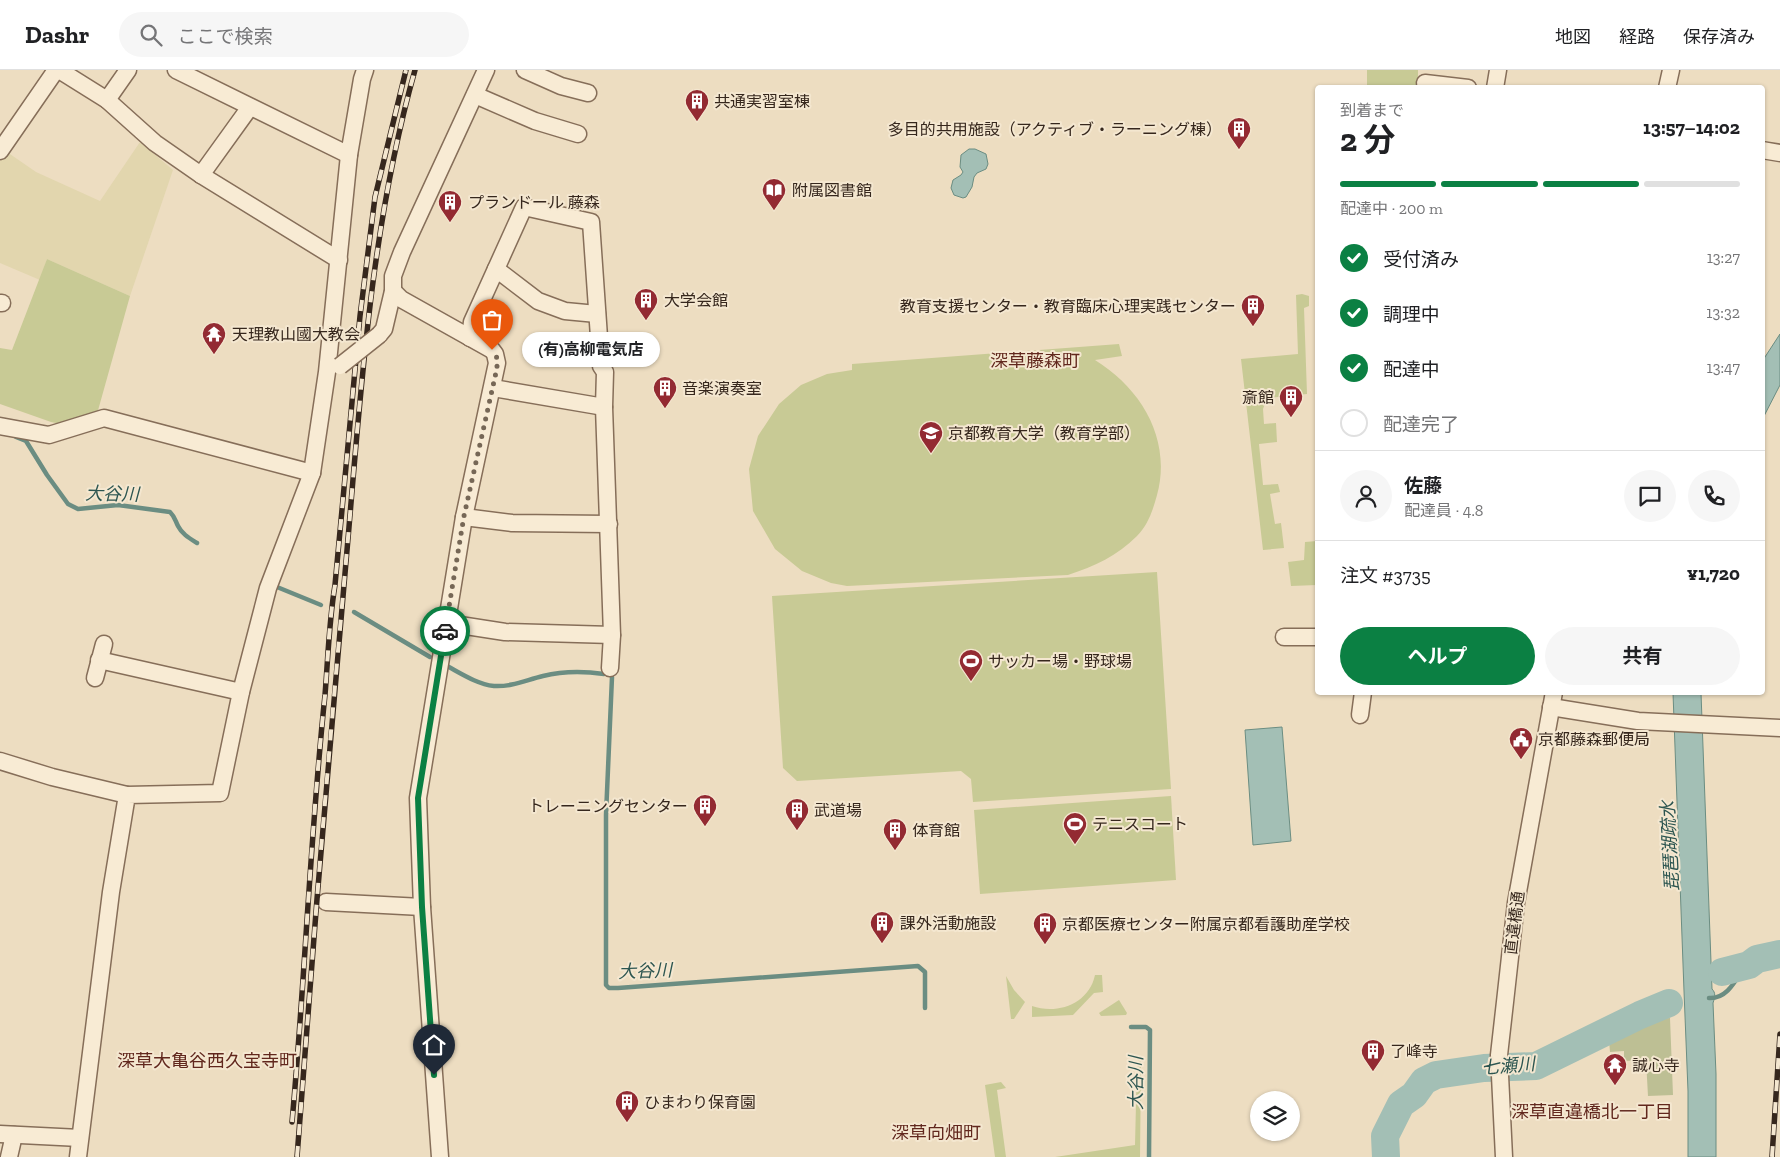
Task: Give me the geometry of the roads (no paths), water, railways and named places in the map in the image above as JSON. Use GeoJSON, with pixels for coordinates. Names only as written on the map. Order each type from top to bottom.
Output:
{"type":"FeatureCollection","features":[{"type":"Feature","properties":{"kind":"street"},"geometry":{"type":"LineString","coordinates":[[0,151],[57,70],[107,100],[156,142],[201,175],[339,260]]}},
{"type":"Feature","properties":{"kind":"street"},"geometry":{"type":"LineString","coordinates":[[107,100],[128,70]]}},
{"type":"Feature","properties":{"kind":"street"},"geometry":{"type":"LineString","coordinates":[[176,70],[349,155]]}},
{"type":"Feature","properties":{"kind":"street"},"geometry":{"type":"LineString","coordinates":[[0,761],[52,777],[127,795],[220,793],[241,692],[270,584],[312,473],[334,369],[339,260],[349,155],[365,70]]}},
{"type":"Feature","properties":{"kind":"street"},"geometry":{"type":"LineString","coordinates":[[334,369],[379,335],[384,329],[393,292],[393,276],[402,252],[486,70]]}},
{"type":"Feature","properties":{"kind":"street"},"geometry":{"type":"LineString","coordinates":[[524,70],[561,86],[588,93]]}},
{"type":"Feature","properties":{"kind":"street"},"geometry":{"type":"LineString","coordinates":[[1496,85],[1498,70]]}},
{"type":"Feature","properties":{"kind":"street"},"geometry":{"type":"LineString","coordinates":[[1668,85],[1671,70]]}},
{"type":"Feature","properties":{"kind":"street"},"geometry":{"type":"LineString","coordinates":[[1424,83],[1442,85]]}},
{"type":"Feature","properties":{"kind":"street"},"geometry":{"type":"LineString","coordinates":[[475,95],[535,121],[578,134]]}},
{"type":"Feature","properties":{"kind":"street"},"geometry":{"type":"LineString","coordinates":[[201,175],[250,107]]}},
{"type":"Feature","properties":{"kind":"street"},"geometry":{"type":"LineString","coordinates":[[1765,150],[1780,153]]}},
{"type":"Feature","properties":{"kind":"street"},"geometry":{"type":"LineString","coordinates":[[470,338],[472,322],[524,207],[591,222],[601,366],[605,372],[604,407],[612,634],[610,668]]}},
{"type":"Feature","properties":{"kind":"street"},"geometry":{"type":"LineString","coordinates":[[496,269],[538,301],[566,311],[597,314]]}},
{"type":"Feature","properties":{"kind":"street"},"geometry":{"type":"LineString","coordinates":[[393,292],[400,299],[495,354],[497,363],[464,516],[418,798],[422,907],[440,1157]]}},
{"type":"Feature","properties":{"kind":"street"},"geometry":{"type":"LineString","coordinates":[[493,388],[604,407]]}},
{"type":"Feature","properties":{"kind":"street"},"geometry":{"type":"LineString","coordinates":[[8,432],[49,435],[104,418],[312,473]]}},
{"type":"Feature","properties":{"kind":"street"},"geometry":{"type":"LineString","coordinates":[[464,516],[512,523],[609,524]]}},
{"type":"Feature","properties":{"kind":"street"},"geometry":{"type":"LineString","coordinates":[[447,622],[505,632],[612,634]]}},
{"type":"Feature","properties":{"kind":"street"},"geometry":{"type":"LineString","coordinates":[[1284,637],[1315,638]]}},
{"type":"Feature","properties":{"kind":"street"},"geometry":{"type":"LineString","coordinates":[[95,678],[104,644]]}},
{"type":"Feature","properties":{"kind":"street"},"geometry":{"type":"LineString","coordinates":[[99,660],[241,692]]}},
{"type":"Feature","properties":{"kind":"street"},"geometry":{"type":"LineString","coordinates":[[1360,715],[1363,695]]}},
{"type":"Feature","properties":{"kind":"street"},"geometry":{"type":"LineString","coordinates":[[1553,700],[1638,721],[1780,728]]}},
{"type":"Feature","properties":{"kind":"street","name":"直違橋通"},"geometry":{"type":"LineString","coordinates":[[1504,1157],[1500,1059],[1516,903],[1553,700]]}},
{"type":"Feature","properties":{"kind":"street"},"geometry":{"type":"LineString","coordinates":[[78,1157],[110,892],[127,795]]}},
{"type":"Feature","properties":{"kind":"street"},"geometry":{"type":"LineString","coordinates":[[326,902],[422,907]]}},
{"type":"Feature","properties":{"kind":"street"},"geometry":{"type":"LineString","coordinates":[[9,1157],[7,1134],[80,1138]]}},
{"type":"Feature","properties":{"kind":"water"},"geometry":{"type":"Polygon","coordinates":[[[969,149],[975,149],[986,154],[988,164],[986,169],[977,173],[974,177],[972,187],[966,197],[963,198],[954,195],[951,188],[953,180],[963,172],[960,167],[961,155],[969,149]]]}},
{"type":"Feature","properties":{"kind":"water"},"geometry":{"type":"Polygon","coordinates":[[[1780,334],[1780,385],[1765,414],[1765,357],[1780,334]]]}},
{"type":"Feature","properties":{"kind":"water"},"geometry":{"type":"Polygon","coordinates":[[[1673,695],[1701,695],[1712,989],[1715,995],[1713,1003],[1716,1074],[1716,1157],[1688,1157],[1688,1091],[1673,695]]]}},
{"type":"Feature","properties":{"kind":"water"},"geometry":{"type":"Polygon","coordinates":[[[1282,727],[1291,841],[1253,845],[1245,730],[1282,727]]]}},
{"type":"Feature","properties":{"kind":"waterway","name":"大谷川"},"geometry":{"type":"LineString","coordinates":[[16,437],[26,441],[68,504],[78,509],[118,505],[170,512],[182,531],[197,543]]}},
{"type":"Feature","properties":{"kind":"waterway","name":"大谷川"},"geometry":{"type":"LineString","coordinates":[[277,587],[321,605]]}},
{"type":"Feature","properties":{"kind":"waterway","name":"大谷川"},"geometry":{"type":"LineString","coordinates":[[354,612],[430,657]]}},
{"type":"Feature","properties":{"kind":"waterway","name":"大谷川"},"geometry":{"type":"LineString","coordinates":[[447,666],[476,681],[494,686],[513,684],[566,672],[604,674]]}},
{"type":"Feature","properties":{"kind":"waterway","name":"大谷川"},"geometry":{"type":"LineString","coordinates":[[612,677],[606,815],[606,985],[609,988],[618,988],[918,966],[925,972],[925,1008]]}},
{"type":"Feature","properties":{"kind":"waterway","name":"七瀬川"},"geometry":{"type":"LineString","coordinates":[[1722,972],[1749,965],[1757,959],[1780,954]]}},
{"type":"Feature","properties":{"kind":"waterway"},"geometry":{"type":"LineString","coordinates":[[1709,998],[1726,992],[1745,966]]}},
{"type":"Feature","properties":{"kind":"waterway","name":"七瀬川"},"geometry":{"type":"LineString","coordinates":[[1386,1157],[1385,1136],[1401,1104],[1414,1095],[1424,1081],[1436,1075],[1484,1068],[1536,1066],[1640,1015],[1669,1003]]}},
{"type":"Feature","properties":{"kind":"waterway","name":"大谷川"},"geometry":{"type":"LineString","coordinates":[[1131,1027],[1146,1027],[1150,1030],[1149,1157]]}},
{"type":"Feature","properties":{"kind":"railway"},"geometry":{"type":"LineString","coordinates":[[292,1122],[315,802],[360,316],[375,197],[406,70]]}},
{"type":"Feature","properties":{"kind":"railway"},"geometry":{"type":"LineString","coordinates":[[297,1157],[314,931],[359,412],[371,297],[389,183],[415,70]]}},
{"type":"Feature","properties":{"kind":"railway"},"geometry":{"type":"LineString","coordinates":[[1772,1157],[1780,1034]]}},
{"type":"Feature","properties":{"kind":"place","name":"共通実習室棟"},"geometry":{"type":"Point","coordinates":[697,122]}},
{"type":"Feature","properties":{"kind":"place","name":"多目的共用施設（アクティブ・ラーニング棟）"},"geometry":{"type":"Point","coordinates":[1239,150]}},
{"type":"Feature","properties":{"kind":"place","name":"附属図書館"},"geometry":{"type":"Point","coordinates":[774,211]}},
{"type":"Feature","properties":{"kind":"place","name":"プランドール 藤森"},"geometry":{"type":"Point","coordinates":[450,223]}},
{"type":"Feature","properties":{"kind":"place","name":"大学会館"},"geometry":{"type":"Point","coordinates":[646,321]}},
{"type":"Feature","properties":{"kind":"place","name":"教育支援センター・教育臨床心理実践センター"},"geometry":{"type":"Point","coordinates":[1253,327]}},
{"type":"Feature","properties":{"kind":"place","name":"(有)高柳電気店"},"geometry":{"type":"Point","coordinates":[492,350]}},
{"type":"Feature","properties":{"kind":"place","name":"天理教山國大教会"},"geometry":{"type":"Point","coordinates":[214,355]}},
{"type":"Feature","properties":{"kind":"place","name":"音楽演奏室"},"geometry":{"type":"Point","coordinates":[665,409]}},
{"type":"Feature","properties":{"kind":"place","name":"斎館"},"geometry":{"type":"Point","coordinates":[1291,418]}},
{"type":"Feature","properties":{"kind":"place","name":"京都教育大学（教育学部）"},"geometry":{"type":"Point","coordinates":[931,454]}},
{"type":"Feature","properties":{"kind":"place","name":"サッカー場・野球場"},"geometry":{"type":"Point","coordinates":[971,682]}},
{"type":"Feature","properties":{"kind":"place","name":"京都藤森郵便局"},"geometry":{"type":"Point","coordinates":[1521,760]}},
{"type":"Feature","properties":{"kind":"place","name":"トレーニングセンター"},"geometry":{"type":"Point","coordinates":[705,827]}},
{"type":"Feature","properties":{"kind":"place","name":"武道場"},"geometry":{"type":"Point","coordinates":[797,831]}},
{"type":"Feature","properties":{"kind":"place","name":"テニスコート"},"geometry":{"type":"Point","coordinates":[1075,845]}},
{"type":"Feature","properties":{"kind":"place","name":"体育館"},"geometry":{"type":"Point","coordinates":[895,851]}},
{"type":"Feature","properties":{"kind":"place","name":"課外活動施設"},"geometry":{"type":"Point","coordinates":[882,944]}},
{"type":"Feature","properties":{"kind":"place","name":"京都医療センター附属京都看護助産学校"},"geometry":{"type":"Point","coordinates":[1045,945]}},
{"type":"Feature","properties":{"kind":"place","name":"了峰寺"},"geometry":{"type":"Point","coordinates":[1373,1072]}},
{"type":"Feature","properties":{"kind":"place","name":"誠心寺"},"geometry":{"type":"Point","coordinates":[1615,1086]}},
{"type":"Feature","properties":{"kind":"place","name":"ひまわり保育園"},"geometry":{"type":"Point","coordinates":[627,1123]}},
{"type":"Feature","properties":{"kind":"district","name":"深草藤森町"},"geometry":{"type":"Point","coordinates":[1035,361]}},
{"type":"Feature","properties":{"kind":"district","name":"深草大亀谷西久宝寺町"},"geometry":{"type":"Point","coordinates":[207,1061]}},
{"type":"Feature","properties":{"kind":"district","name":"深草直違橋北一丁目"},"geometry":{"type":"Point","coordinates":[1592,1112]}},
{"type":"Feature","properties":{"kind":"district","name":"深草向畑町"},"geometry":{"type":"Point","coordinates":[936,1133]}},
{"type":"Feature","properties":{"kind":"water label","name":"琵琶湖疏水"},"geometry":{"type":"Point","coordinates":[1670,846]}}]}
